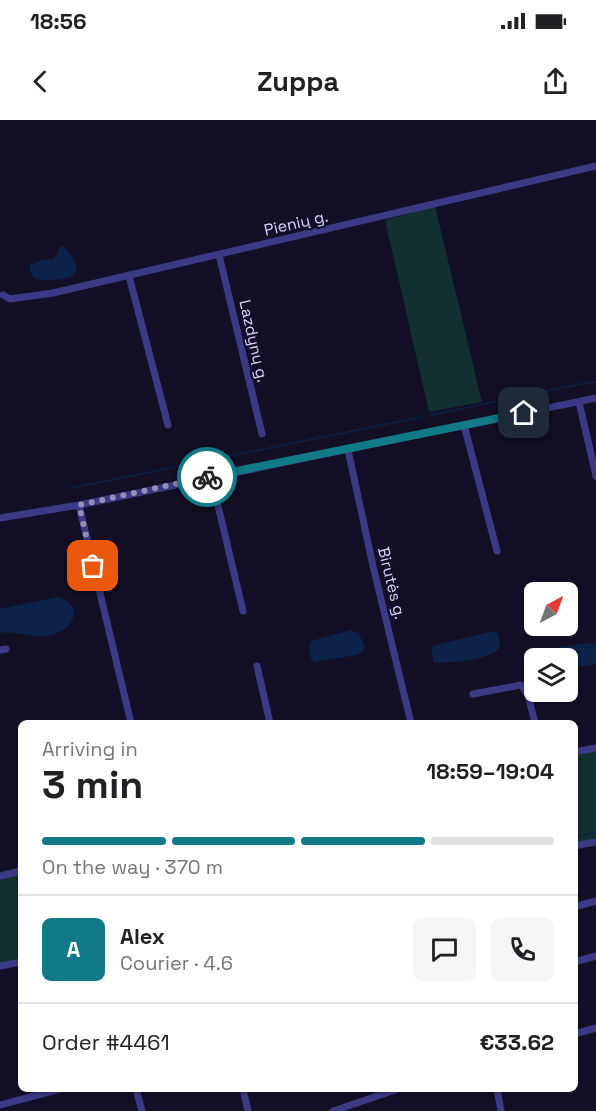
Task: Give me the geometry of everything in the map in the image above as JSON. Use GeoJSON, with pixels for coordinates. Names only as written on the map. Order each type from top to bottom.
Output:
{"type":"FeatureCollection","features":[{"type":"Feature","properties":{"kind":"street","name":"Pienių g."},"geometry":{"type":"LineString","coordinates":[[1,297],[10,299],[53,293],[596,166]]}},
{"type":"Feature","properties":{"kind":"street","name":"Lazdynų g."},"geometry":{"type":"LineString","coordinates":[[219,255],[262,434]]}},
{"type":"Feature","properties":{"kind":"street"},"geometry":{"type":"LineString","coordinates":[[129,276],[168,426]]}},
{"type":"Feature","properties":{"kind":"street"},"geometry":{"type":"LineString","coordinates":[[0,286],[1,297]]}},
{"type":"Feature","properties":{"kind":"street"},"geometry":{"type":"LineString","coordinates":[[0,518],[79,505],[596,398]]}},
{"type":"Feature","properties":{"kind":"street"},"geometry":{"type":"LineString","coordinates":[[579,402],[596,476]]}},
{"type":"Feature","properties":{"kind":"street"},"geometry":{"type":"LineString","coordinates":[[464,425],[497,551]]}},
{"type":"Feature","properties":{"kind":"street","name":"Birutės g."},"geometry":{"type":"LineString","coordinates":[[348,450],[410,720]]}},
{"type":"Feature","properties":{"kind":"street"},"geometry":{"type":"LineString","coordinates":[[211,476],[243,611]]}},
{"type":"Feature","properties":{"kind":"street"},"geometry":{"type":"LineString","coordinates":[[79,505],[130,720]]}},
{"type":"Feature","properties":{"kind":"street"},"geometry":{"type":"LineString","coordinates":[[256,666],[269,720]]}},
{"type":"Feature","properties":{"kind":"street"},"geometry":{"type":"LineString","coordinates":[[473,694],[521,685],[528,695],[534,720]]}},
{"type":"Feature","properties":{"kind":"street"},"geometry":{"type":"LineString","coordinates":[[578,751],[596,748]]}},
{"type":"Feature","properties":{"kind":"street"},"geometry":{"type":"LineString","coordinates":[[578,845],[596,842]]}},
{"type":"Feature","properties":{"kind":"street"},"geometry":{"type":"LineString","coordinates":[[0,876],[18,872]]}},
{"type":"Feature","properties":{"kind":"street"},"geometry":{"type":"LineString","coordinates":[[578,906],[596,901]]}},
{"type":"Feature","properties":{"kind":"street"},"geometry":{"type":"LineString","coordinates":[[578,961],[596,956]]}},
{"type":"Feature","properties":{"kind":"street"},"geometry":{"type":"LineString","coordinates":[[0,966],[18,963]]}},
{"type":"Feature","properties":{"kind":"street"},"geometry":{"type":"LineString","coordinates":[[578,1033],[596,1028]]}},
{"type":"Feature","properties":{"kind":"street"},"geometry":{"type":"LineString","coordinates":[[0,1105],[49,1092]]}},
{"type":"Feature","properties":{"kind":"street"},"geometry":{"type":"LineString","coordinates":[[137,1092],[142,1111]]}},
{"type":"Feature","properties":{"kind":"street"},"geometry":{"type":"LineString","coordinates":[[244,1092],[248,1111]]}},
{"type":"Feature","properties":{"kind":"street"},"geometry":{"type":"LineString","coordinates":[[333,1111],[389,1092]]}},
{"type":"Feature","properties":{"kind":"street"},"geometry":{"type":"LineString","coordinates":[[498,1092],[501,1111]]}},
{"type":"Feature","properties":{"kind":"green space"},"geometry":{"type":"Polygon","coordinates":[[[435,206],[482,402],[429,412],[385,220],[435,206]]]}},
{"type":"Feature","properties":{"kind":"green space"},"geometry":{"type":"Polygon","coordinates":[[[596,748],[596,842],[578,845],[578,751],[596,748]]]}},
{"type":"Feature","properties":{"kind":"green space"},"geometry":{"type":"Polygon","coordinates":[[[18,868],[18,963],[0,966],[0,872],[18,868]]]}},
{"type":"Feature","properties":{"kind":"water"},"geometry":{"type":"Polygon","coordinates":[[[64,246],[77,267],[74,275],[59,279],[35,279],[30,272],[30,265],[54,259],[60,247],[64,246]]]}},
{"type":"Feature","properties":{"kind":"water"},"geometry":{"type":"Polygon","coordinates":[[[58,597],[69,603],[74,612],[70,624],[61,631],[46,636],[0,633],[0,609],[58,597]]]}},
{"type":"Feature","properties":{"kind":"water"},"geometry":{"type":"Polygon","coordinates":[[[351,630],[359,634],[365,647],[362,652],[357,655],[315,662],[311,659],[309,648],[311,641],[351,630]]]}},
{"type":"Feature","properties":{"kind":"water"},"geometry":{"type":"Polygon","coordinates":[[[494,631],[498,634],[500,647],[495,652],[480,658],[462,661],[434,662],[431,648],[435,645],[494,631]]]}},
{"type":"Feature","properties":{"kind":"water"},"geometry":{"type":"Polygon","coordinates":[[[596,644],[596,664],[578,666],[578,648],[553,648],[596,644]]]}},
{"type":"Feature","properties":{"kind":"waterway"},"geometry":{"type":"LineString","coordinates":[[507,399],[596,381]]}},
{"type":"Feature","properties":{"kind":"waterway"},"geometry":{"type":"LineString","coordinates":[[431,415],[498,401]]}},
{"type":"Feature","properties":{"kind":"waterway"},"geometry":{"type":"LineString","coordinates":[[71,488],[422,417]]}},
{"type":"Feature","properties":{"kind":"waterway"},"geometry":{"type":"LineString","coordinates":[[578,836],[596,833]]}},
{"type":"Feature","properties":{"kind":"way so far"},"geometry":{"type":"LineString","coordinates":[[93,566],[79,505],[207,477]]}},
{"type":"Feature","properties":{"kind":"route"},"geometry":{"type":"LineString","coordinates":[[207,477],[524,413]]}}]}
